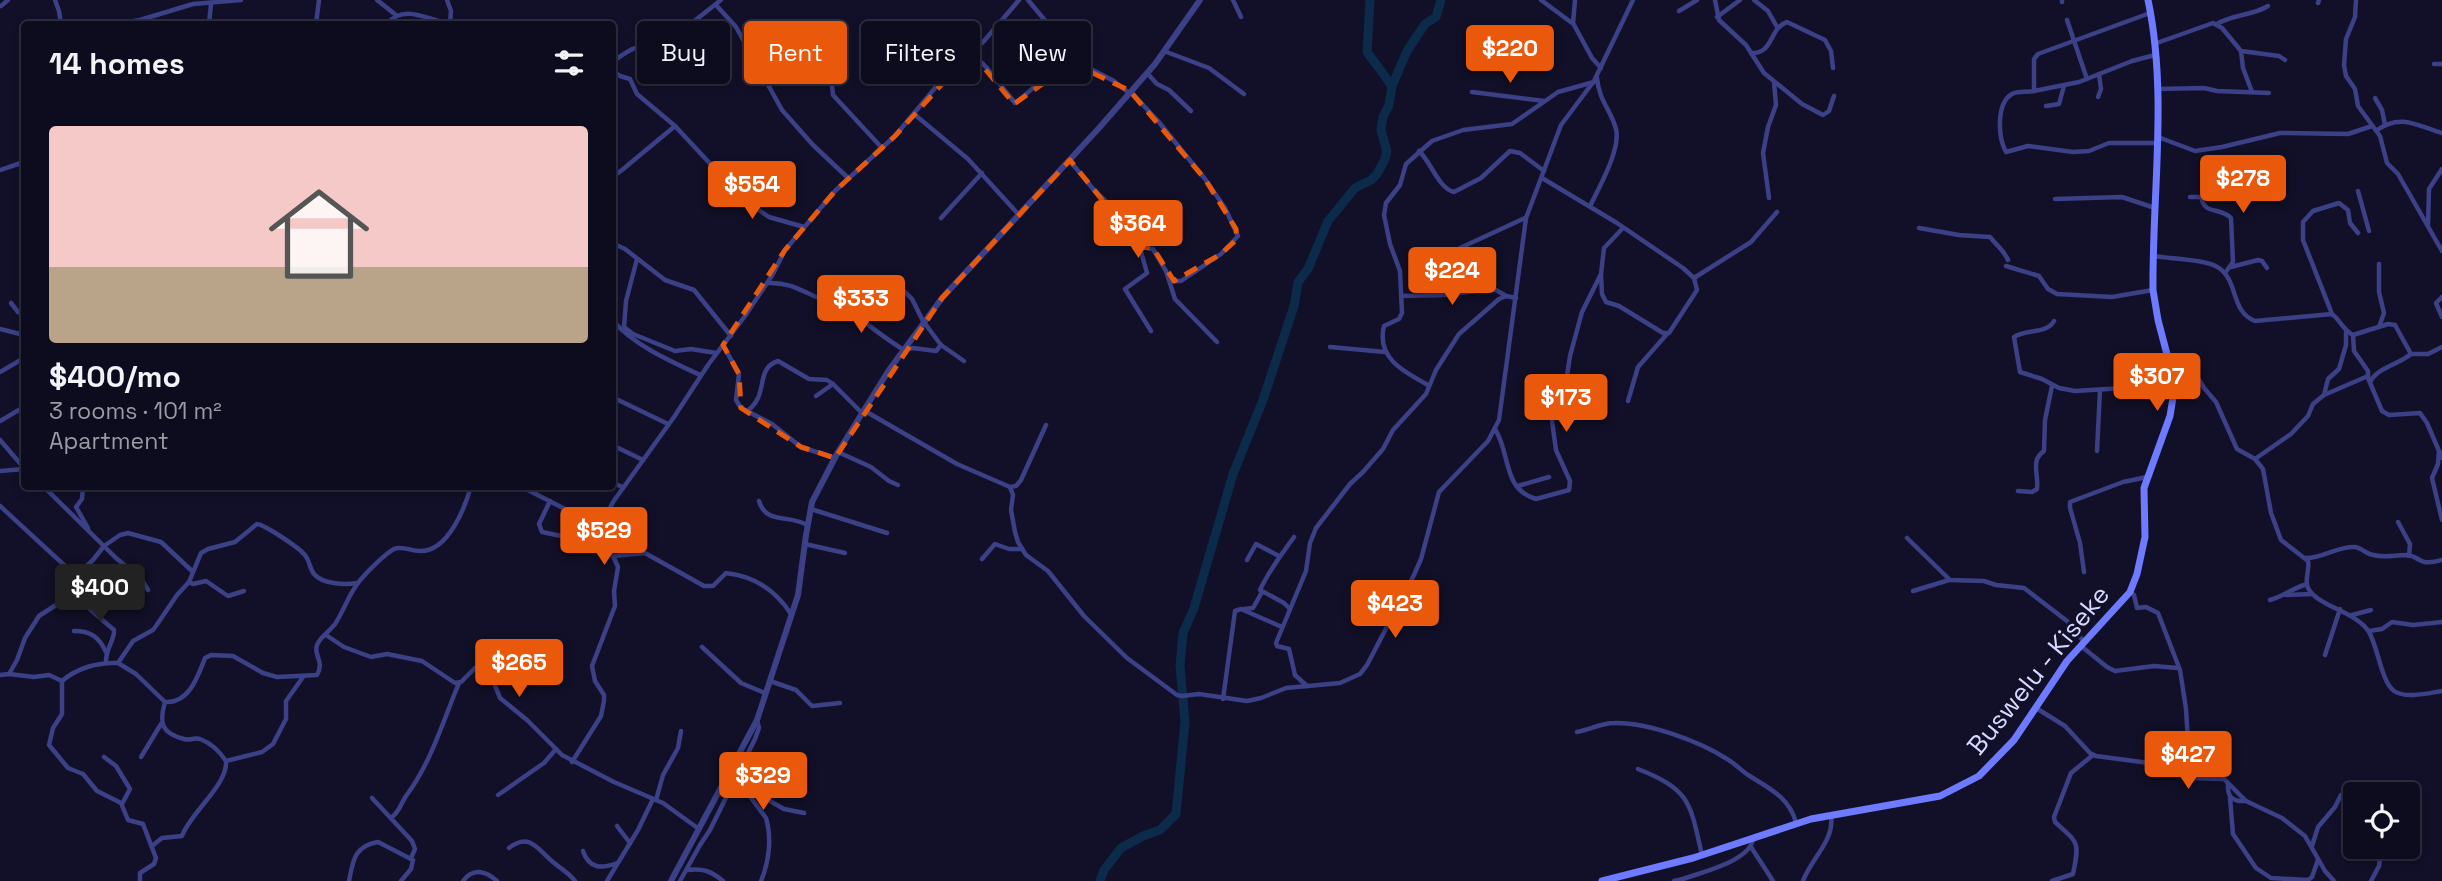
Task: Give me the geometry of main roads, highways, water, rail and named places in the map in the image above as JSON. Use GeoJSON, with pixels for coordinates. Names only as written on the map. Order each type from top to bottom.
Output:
{"type":"FeatureCollection","features":[{"type":"Feature","properties":{"kind":"main road","name":"Buswelu - Kiseke"},"geometry":{"type":"LineString","coordinates":[[1602,881],[1702,855],[1796,823],[1940,796],[1979,776],[2014,740],[2067,661],[2130,592],[2145,537],[2143,498],[2170,416],[2175,385],[2153,290],[2157,89],[2148,0]]}},
{"type":"Feature","properties":{"kind":"waterway"},"geometry":{"type":"LineString","coordinates":[[1370,0],[1367,52],[1392,86]]}},
{"type":"Feature","properties":{"kind":"waterway"},"geometry":{"type":"LineString","coordinates":[[1100,881],[1104,870],[1121,848],[1160,830],[1176,814],[1185,722],[1180,666],[1183,633],[1194,608],[1233,474],[1263,400],[1294,306],[1298,282],[1308,269],[1328,221],[1355,188],[1377,174],[1384,161],[1387,152],[1381,130],[1392,86],[1407,51],[1425,24],[1436,17],[1441,0]]}}]}
